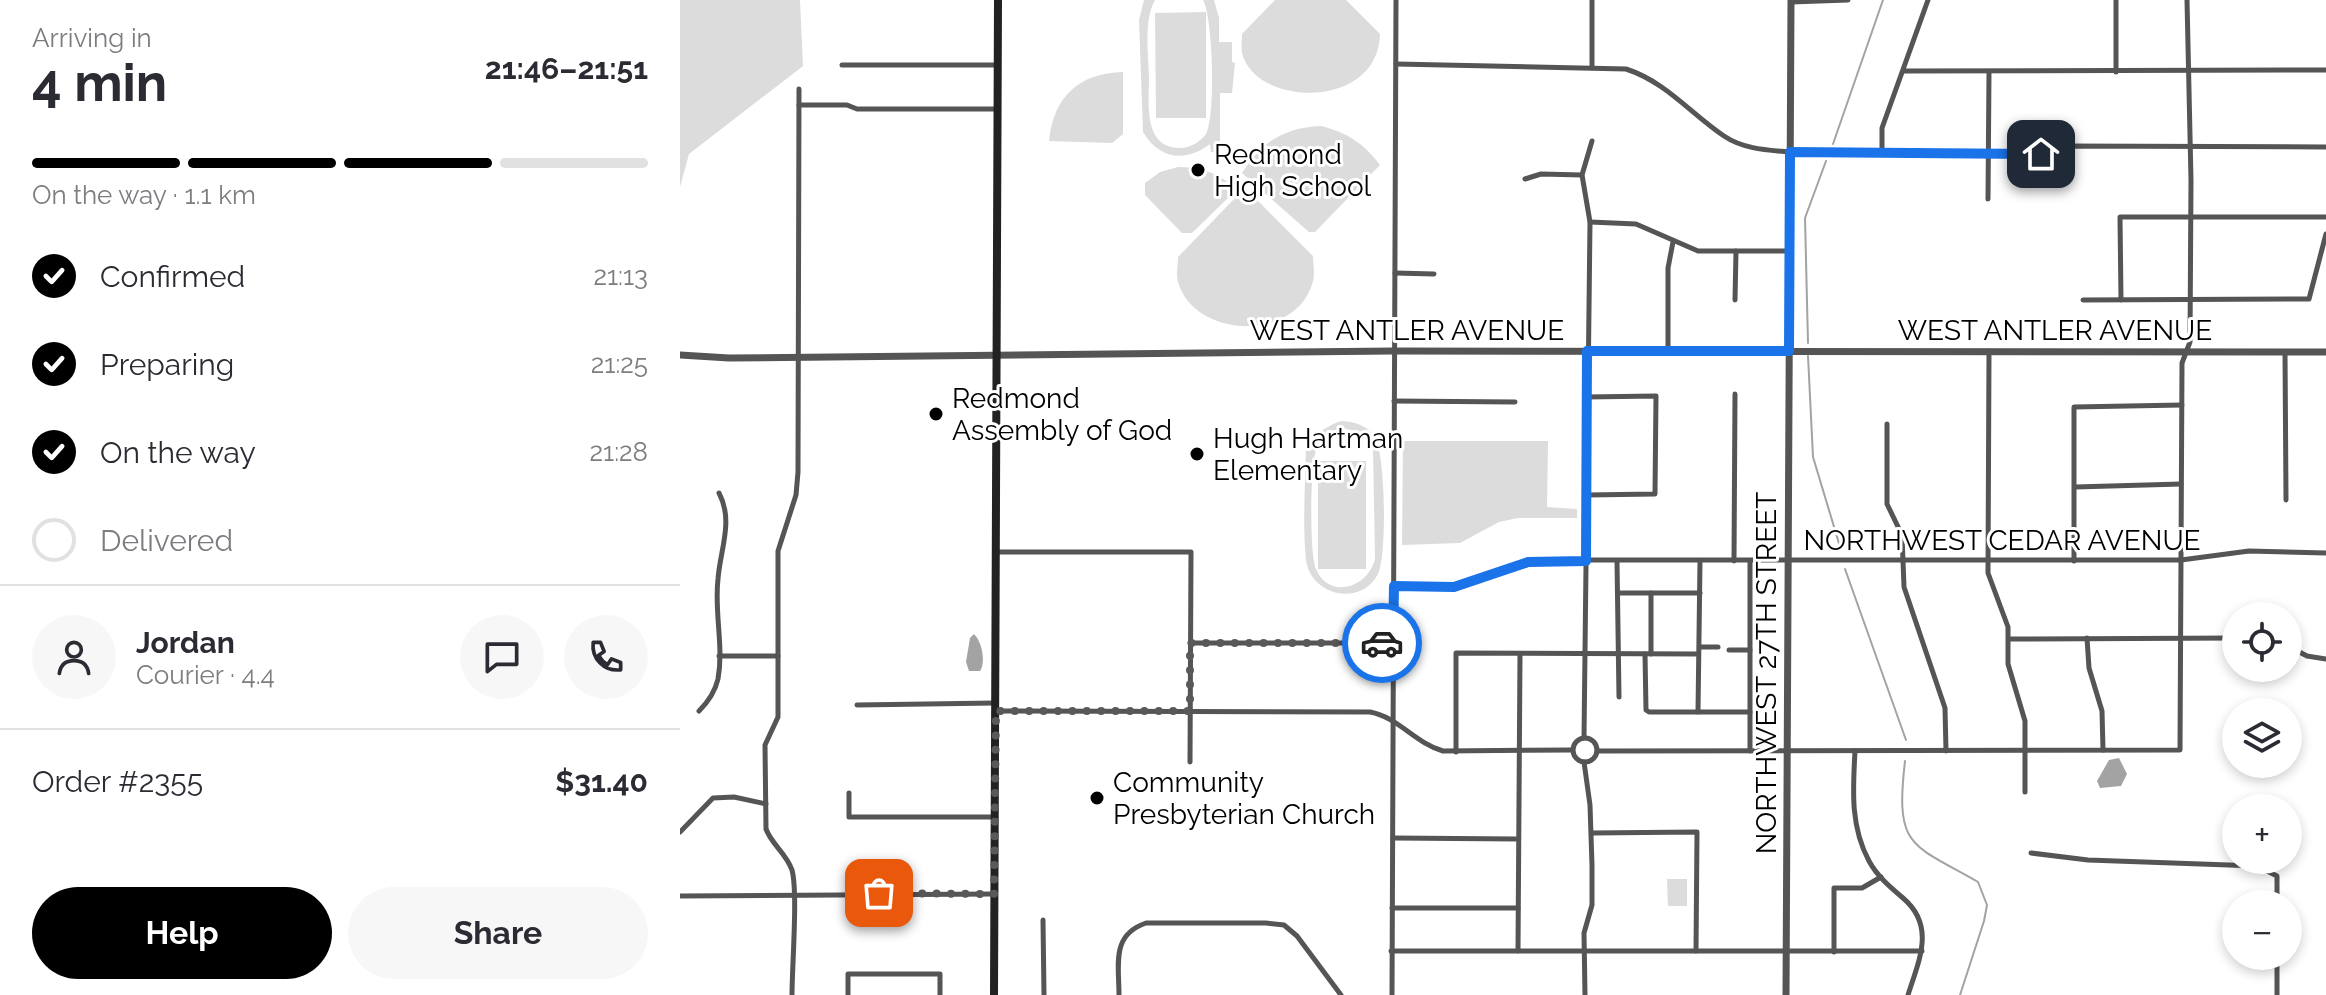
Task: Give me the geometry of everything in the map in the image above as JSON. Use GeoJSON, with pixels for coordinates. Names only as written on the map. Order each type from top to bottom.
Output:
{"type":"FeatureCollection","features":[{"type":"Feature","properties":{"kind":"main road"},"geometry":{"type":"LineString","coordinates":[[994,995],[998,0]]}},
{"type":"Feature","properties":{"kind":"street"},"geometry":{"type":"LineString","coordinates":[[1392,995],[1396,0]]}},
{"type":"Feature","properties":{"kind":"street"},"geometry":{"type":"LineString","coordinates":[[1592,0],[1592,67]]}},
{"type":"Feature","properties":{"kind":"street"},"geometry":{"type":"LineString","coordinates":[[1791,1],[1848,0]]}},
{"type":"Feature","properties":{"kind":"street"},"geometry":{"type":"LineString","coordinates":[[1882,153],[1882,128],[1928,0]]}},
{"type":"Feature","properties":{"kind":"street"},"geometry":{"type":"LineString","coordinates":[[2116,0],[2116,72]]}},
{"type":"Feature","properties":{"kind":"street"},"geometry":{"type":"LineString","coordinates":[[1597,751],[2180,750],[2182,363],[2187,352],[2190,300],[2187,0]]}},
{"type":"Feature","properties":{"kind":"street","name":"NORTHWEST 27TH STREET"},"geometry":{"type":"LineString","coordinates":[[1786,995],[1791,1]]}},
{"type":"Feature","properties":{"kind":"street"},"geometry":{"type":"LineString","coordinates":[[1396,64],[1592,67],[1643,75],[1660,83],[1725,137],[1749,148],[1790,152],[2041,154],[2066,146],[2326,147]]}},
{"type":"Feature","properties":{"kind":"street"},"geometry":{"type":"LineString","coordinates":[[842,65],[997,65]]}},
{"type":"Feature","properties":{"kind":"street"},"geometry":{"type":"LineString","coordinates":[[1903,71],[2326,70]]}},
{"type":"Feature","properties":{"kind":"street"},"geometry":{"type":"LineString","coordinates":[[1988,199],[1989,72]]}},
{"type":"Feature","properties":{"kind":"street"},"geometry":{"type":"LineString","coordinates":[[792,995],[793,872],[783,851],[771,841],[766,829],[765,745],[778,717],[778,551],[796,495],[798,472],[799,89]]}},
{"type":"Feature","properties":{"kind":"street"},"geometry":{"type":"LineString","coordinates":[[799,105],[847,105],[857,109],[998,109]]}},
{"type":"Feature","properties":{"kind":"street"},"geometry":{"type":"LineString","coordinates":[[1584,738],[1590,222],[1582,175],[1592,141]]}},
{"type":"Feature","properties":{"kind":"street"},"geometry":{"type":"LineString","coordinates":[[1525,179],[1541,174],[1582,175]]}},
{"type":"Feature","properties":{"kind":"street"},"geometry":{"type":"LineString","coordinates":[[2121,300],[2120,217],[2326,217]]}},
{"type":"Feature","properties":{"kind":"street"},"geometry":{"type":"LineString","coordinates":[[1590,222],[1636,224],[1698,251],[1790,251]]}},
{"type":"Feature","properties":{"kind":"street"},"geometry":{"type":"LineString","coordinates":[[2083,300],[2309,299],[2326,234]]}},
{"type":"Feature","properties":{"kind":"street"},"geometry":{"type":"LineString","coordinates":[[1668,351],[1668,268],[1673,242]]}},
{"type":"Feature","properties":{"kind":"street"},"geometry":{"type":"LineString","coordinates":[[1735,300],[1736,251]]}},
{"type":"Feature","properties":{"kind":"street"},"geometry":{"type":"LineString","coordinates":[[1395,273],[1434,274]]}},
{"type":"Feature","properties":{"kind":"street","name":"WEST ANTLER AVENUE"},"geometry":{"type":"LineString","coordinates":[[680,355],[798,357],[1393,351],[2326,352]]}},
{"type":"Feature","properties":{"kind":"street"},"geometry":{"type":"LineString","coordinates":[[1989,351],[1987,560],[1991,587],[2009,639],[2008,664],[2025,721],[2025,792]]}},
{"type":"Feature","properties":{"kind":"street"},"geometry":{"type":"LineString","coordinates":[[2285,352],[2286,500]]}},
{"type":"Feature","properties":{"kind":"street"},"geometry":{"type":"LineString","coordinates":[[1734,561],[1735,394]]}},
{"type":"Feature","properties":{"kind":"street"},"geometry":{"type":"LineString","coordinates":[[1586,397],[1656,396],[1655,494],[1587,495]]}},
{"type":"Feature","properties":{"kind":"street"},"geometry":{"type":"LineString","coordinates":[[1394,401],[1515,402]]}},
{"type":"Feature","properties":{"kind":"street"},"geometry":{"type":"LineString","coordinates":[[2074,561],[2074,407],[2182,405]]}},
{"type":"Feature","properties":{"kind":"street"},"geometry":{"type":"LineString","coordinates":[[1887,424],[1887,504],[1902,535],[1904,587],[1945,708],[1946,751]]}},
{"type":"Feature","properties":{"kind":"street"},"geometry":{"type":"LineString","coordinates":[[2075,487],[2181,484]]}},
{"type":"Feature","properties":{"kind":"street"},"geometry":{"type":"LineString","coordinates":[[699,711],[709,700],[718,681],[718,577],[725,552],[725,504],[719,493]]}},
{"type":"Feature","properties":{"kind":"street","name":"NORTHWEST CEDAR AVENUE"},"geometry":{"type":"LineString","coordinates":[[1394,586],[1454,587],[1528,562],[2181,560],[2249,551],[2326,553]]}},
{"type":"Feature","properties":{"kind":"street"},"geometry":{"type":"LineString","coordinates":[[997,552],[1191,552],[1190,762]]}},
{"type":"Feature","properties":{"kind":"street"},"geometry":{"type":"LineString","coordinates":[[1617,561],[1619,697]]}},
{"type":"Feature","properties":{"kind":"street"},"geometry":{"type":"LineString","coordinates":[[1698,712],[1700,561]]}},
{"type":"Feature","properties":{"kind":"street"},"geometry":{"type":"LineString","coordinates":[[1750,561],[1750,751]]}},
{"type":"Feature","properties":{"kind":"street"},"geometry":{"type":"LineString","coordinates":[[1618,593],[1700,593]]}},
{"type":"Feature","properties":{"kind":"street"},"geometry":{"type":"LineString","coordinates":[[1651,593],[1646,710],[1750,712]]}},
{"type":"Feature","properties":{"kind":"street"},"geometry":{"type":"LineString","coordinates":[[2087,638],[2089,668],[2102,711],[2103,750]]}},
{"type":"Feature","properties":{"kind":"street"},"geometry":{"type":"LineString","coordinates":[[2009,639],[2222,638]]}},
{"type":"Feature","properties":{"kind":"street"},"geometry":{"type":"LineString","coordinates":[[1190,643],[1393,643]]}},
{"type":"Feature","properties":{"kind":"street"},"geometry":{"type":"LineString","coordinates":[[1701,647],[1718,647]]}},
{"type":"Feature","properties":{"kind":"street"},"geometry":{"type":"LineString","coordinates":[[1729,650],[1750,650]]}},
{"type":"Feature","properties":{"kind":"street"},"geometry":{"type":"LineString","coordinates":[[1456,752],[1456,653],[1697,654]]}},
{"type":"Feature","properties":{"kind":"street"},"geometry":{"type":"LineString","coordinates":[[2302,653],[2326,659]]}},
{"type":"Feature","properties":{"kind":"street"},"geometry":{"type":"LineString","coordinates":[[1518,951],[1520,654]]}},
{"type":"Feature","properties":{"kind":"street"},"geometry":{"type":"LineString","coordinates":[[719,656],[778,656]]}},
{"type":"Feature","properties":{"kind":"street"},"geometry":{"type":"LineString","coordinates":[[857,705],[1370,712],[1393,720],[1433,748],[1456,752],[1572,750]]}},
{"type":"Feature","properties":{"kind":"street"},"geometry":{"type":"LineString","coordinates":[[1584,738],[1592,741],[1597,751],[1591,760],[1584,762],[1575,757],[1572,750],[1575,743],[1584,738]]}},
{"type":"Feature","properties":{"kind":"street"},"geometry":{"type":"LineString","coordinates":[[1855,751],[1855,820],[1869,860],[1881,877],[1917,912],[1924,937],[1908,995]]}},
{"type":"Feature","properties":{"kind":"street"},"geometry":{"type":"LineString","coordinates":[[1584,762],[1592,833],[1592,905],[1584,951],[1585,995]]}},
{"type":"Feature","properties":{"kind":"street"},"geometry":{"type":"LineString","coordinates":[[849,793],[849,817],[994,817]]}},
{"type":"Feature","properties":{"kind":"street"},"geometry":{"type":"LineString","coordinates":[[680,832],[713,798],[734,797],[766,804]]}},
{"type":"Feature","properties":{"kind":"street"},"geometry":{"type":"LineString","coordinates":[[1592,833],[1697,832],[1696,951]]}},
{"type":"Feature","properties":{"kind":"street"},"geometry":{"type":"LineString","coordinates":[[1393,838],[1518,839]]}},
{"type":"Feature","properties":{"kind":"street"},"geometry":{"type":"LineString","coordinates":[[2031,853],[2088,860],[2257,866],[2277,876],[2277,890]]}},
{"type":"Feature","properties":{"kind":"street"},"geometry":{"type":"LineString","coordinates":[[1834,952],[1834,888],[1862,888],[1881,877]]}},
{"type":"Feature","properties":{"kind":"street"},"geometry":{"type":"LineString","coordinates":[[680,896],[994,894]]}},
{"type":"Feature","properties":{"kind":"street"},"geometry":{"type":"LineString","coordinates":[[1392,908],[1518,908]]}},
{"type":"Feature","properties":{"kind":"street"},"geometry":{"type":"LineString","coordinates":[[1043,920],[1044,995]]}},
{"type":"Feature","properties":{"kind":"street"},"geometry":{"type":"LineString","coordinates":[[1119,995],[1120,950],[1126,932],[1146,923],[1284,925],[1297,936],[1341,995]]}},
{"type":"Feature","properties":{"kind":"street"},"geometry":{"type":"LineString","coordinates":[[1391,951],[1922,951]]}},
{"type":"Feature","properties":{"kind":"street"},"geometry":{"type":"LineString","coordinates":[[2277,970],[2277,995]]}},
{"type":"Feature","properties":{"kind":"street"},"geometry":{"type":"LineString","coordinates":[[848,995],[848,974],[940,974],[940,995]]}},
{"type":"Feature","properties":{"kind":"shaded area"},"geometry":{"type":"Polygon","coordinates":[[[680,0],[800,0],[803,66],[689,154],[680,187],[680,0]]]}},
{"type":"Feature","properties":{"kind":"shaded area"},"geometry":{"type":"Polygon","coordinates":[[[1144,0],[1155,0],[1148,28],[1151,122],[1160,141],[1180,148],[1201,140],[1209,124],[1211,45],[1203,0],[1214,0],[1219,18],[1219,42],[1232,42],[1232,62],[1235,63],[1232,93],[1220,93],[1220,152],[1211,152],[1210,144],[1182,156],[1165,153],[1143,132],[1139,20],[1144,0]]]}},
{"type":"Feature","properties":{"kind":"shaded area"},"geometry":{"type":"Polygon","coordinates":[[[1275,0],[1346,0],[1380,34],[1374,59],[1359,77],[1339,88],[1315,93],[1291,91],[1269,84],[1252,71],[1242,53],[1242,34],[1275,0]]]}},
{"type":"Feature","properties":{"kind":"shaded area"},"geometry":{"type":"Polygon","coordinates":[[[1206,12],[1206,118],[1156,118],[1155,13],[1206,12]]]}},
{"type":"Feature","properties":{"kind":"shaded area"},"geometry":{"type":"Polygon","coordinates":[[[1123,72],[1123,134],[1112,143],[1049,141],[1056,112],[1071,90],[1093,77],[1123,72]]]}},
{"type":"Feature","properties":{"kind":"shaded area"},"geometry":{"type":"Polygon","coordinates":[[[1321,126],[1354,140],[1380,165],[1315,232],[1309,232],[1242,173],[1258,152],[1275,138],[1296,130],[1321,126]]]}},
{"type":"Feature","properties":{"kind":"shaded area"},"geometry":{"type":"Polygon","coordinates":[[[1178,167],[1205,170],[1229,183],[1230,196],[1192,233],[1182,233],[1145,195],[1145,183],[1160,172],[1178,167]]]}},
{"type":"Feature","properties":{"kind":"shaded area"},"geometry":{"type":"Polygon","coordinates":[[[1237,196],[1253,196],[1313,256],[1313,281],[1304,301],[1288,315],[1268,323],[1246,326],[1224,323],[1204,315],[1188,301],[1178,282],[1178,257],[1237,196]]]}},
{"type":"Feature","properties":{"kind":"shaded area"},"geometry":{"type":"Polygon","coordinates":[[[1342,421],[1360,425],[1374,436],[1383,482],[1383,547],[1378,574],[1360,591],[1349,594],[1326,589],[1317,582],[1306,560],[1306,438],[1342,421]],[[1343,428],[1332,431],[1320,441],[1315,452],[1311,506],[1314,560],[1322,579],[1339,587],[1357,583],[1365,577],[1375,559],[1373,448],[1362,433],[1343,428]]]}},
{"type":"Feature","properties":{"kind":"shaded area"},"geometry":{"type":"Polygon","coordinates":[[[1403,441],[1548,441],[1547,507],[1577,509],[1577,518],[1518,518],[1499,522],[1460,543],[1402,545],[1403,441]]]}},
{"type":"Feature","properties":{"kind":"shaded area"},"geometry":{"type":"Polygon","coordinates":[[[1318,461],[1366,461],[1366,569],[1318,569],[1318,461]]]}},
{"type":"Feature","properties":{"kind":"shaded area"},"geometry":{"type":"Polygon","coordinates":[[[974,634],[982,652],[980,671],[969,671],[966,662],[970,638],[974,634]]]}},
{"type":"Feature","properties":{"kind":"shaded area"},"geometry":{"type":"Polygon","coordinates":[[[2119,758],[2127,774],[2121,786],[2100,788],[2097,781],[2109,760],[2119,758]]]}},
{"type":"Feature","properties":{"kind":"shaded area"},"geometry":{"type":"Polygon","coordinates":[[[1667,879],[1687,879],[1687,906],[1668,906],[1667,879]]]}},
{"type":"Feature","properties":{"kind":"waterway"},"geometry":{"type":"LineString","coordinates":[[1833,144],[1883,0]]}},
{"type":"Feature","properties":{"kind":"waterway"},"geometry":{"type":"LineString","coordinates":[[1808,343],[1805,218],[1826,161]]}},
{"type":"Feature","properties":{"kind":"waterway"},"geometry":{"type":"LineString","coordinates":[[1808,356],[1813,457],[1841,550]]}},
{"type":"Feature","properties":{"kind":"waterway"},"geometry":{"type":"LineString","coordinates":[[1845,569],[1906,740]]}},
{"type":"Feature","properties":{"kind":"waterway"},"geometry":{"type":"LineString","coordinates":[[1905,761],[1903,811],[1912,840],[1936,859],[1978,882],[1987,905],[1960,995]]}},
{"type":"Feature","properties":{"kind":"way so far"},"geometry":{"type":"LineString","coordinates":[[879,893],[994,894],[996,711],[1190,711],[1190,643],[1382,643]]}},
{"type":"Feature","properties":{"kind":"place","name":"Redmond High School"},"geometry":{"type":"Point","coordinates":[1198,170]}},
{"type":"Feature","properties":{"kind":"place","name":"Redmond Assembly of God"},"geometry":{"type":"Point","coordinates":[936,414]}},
{"type":"Feature","properties":{"kind":"place","name":"Hugh Hartman Elementary"},"geometry":{"type":"Point","coordinates":[1197,454]}},
{"type":"Feature","properties":{"kind":"place","name":"Community Presbyterian Church"},"geometry":{"type":"Point","coordinates":[1097,798]}},
{"type":"Feature","properties":{"kind":"route"},"geometry":{"type":"LineString","coordinates":[[1382,643],[1393,643],[1394,586],[1454,587],[1528,562],[1586,561],[1587,351],[1789,351],[1790,152],[2041,154]]}}]}
